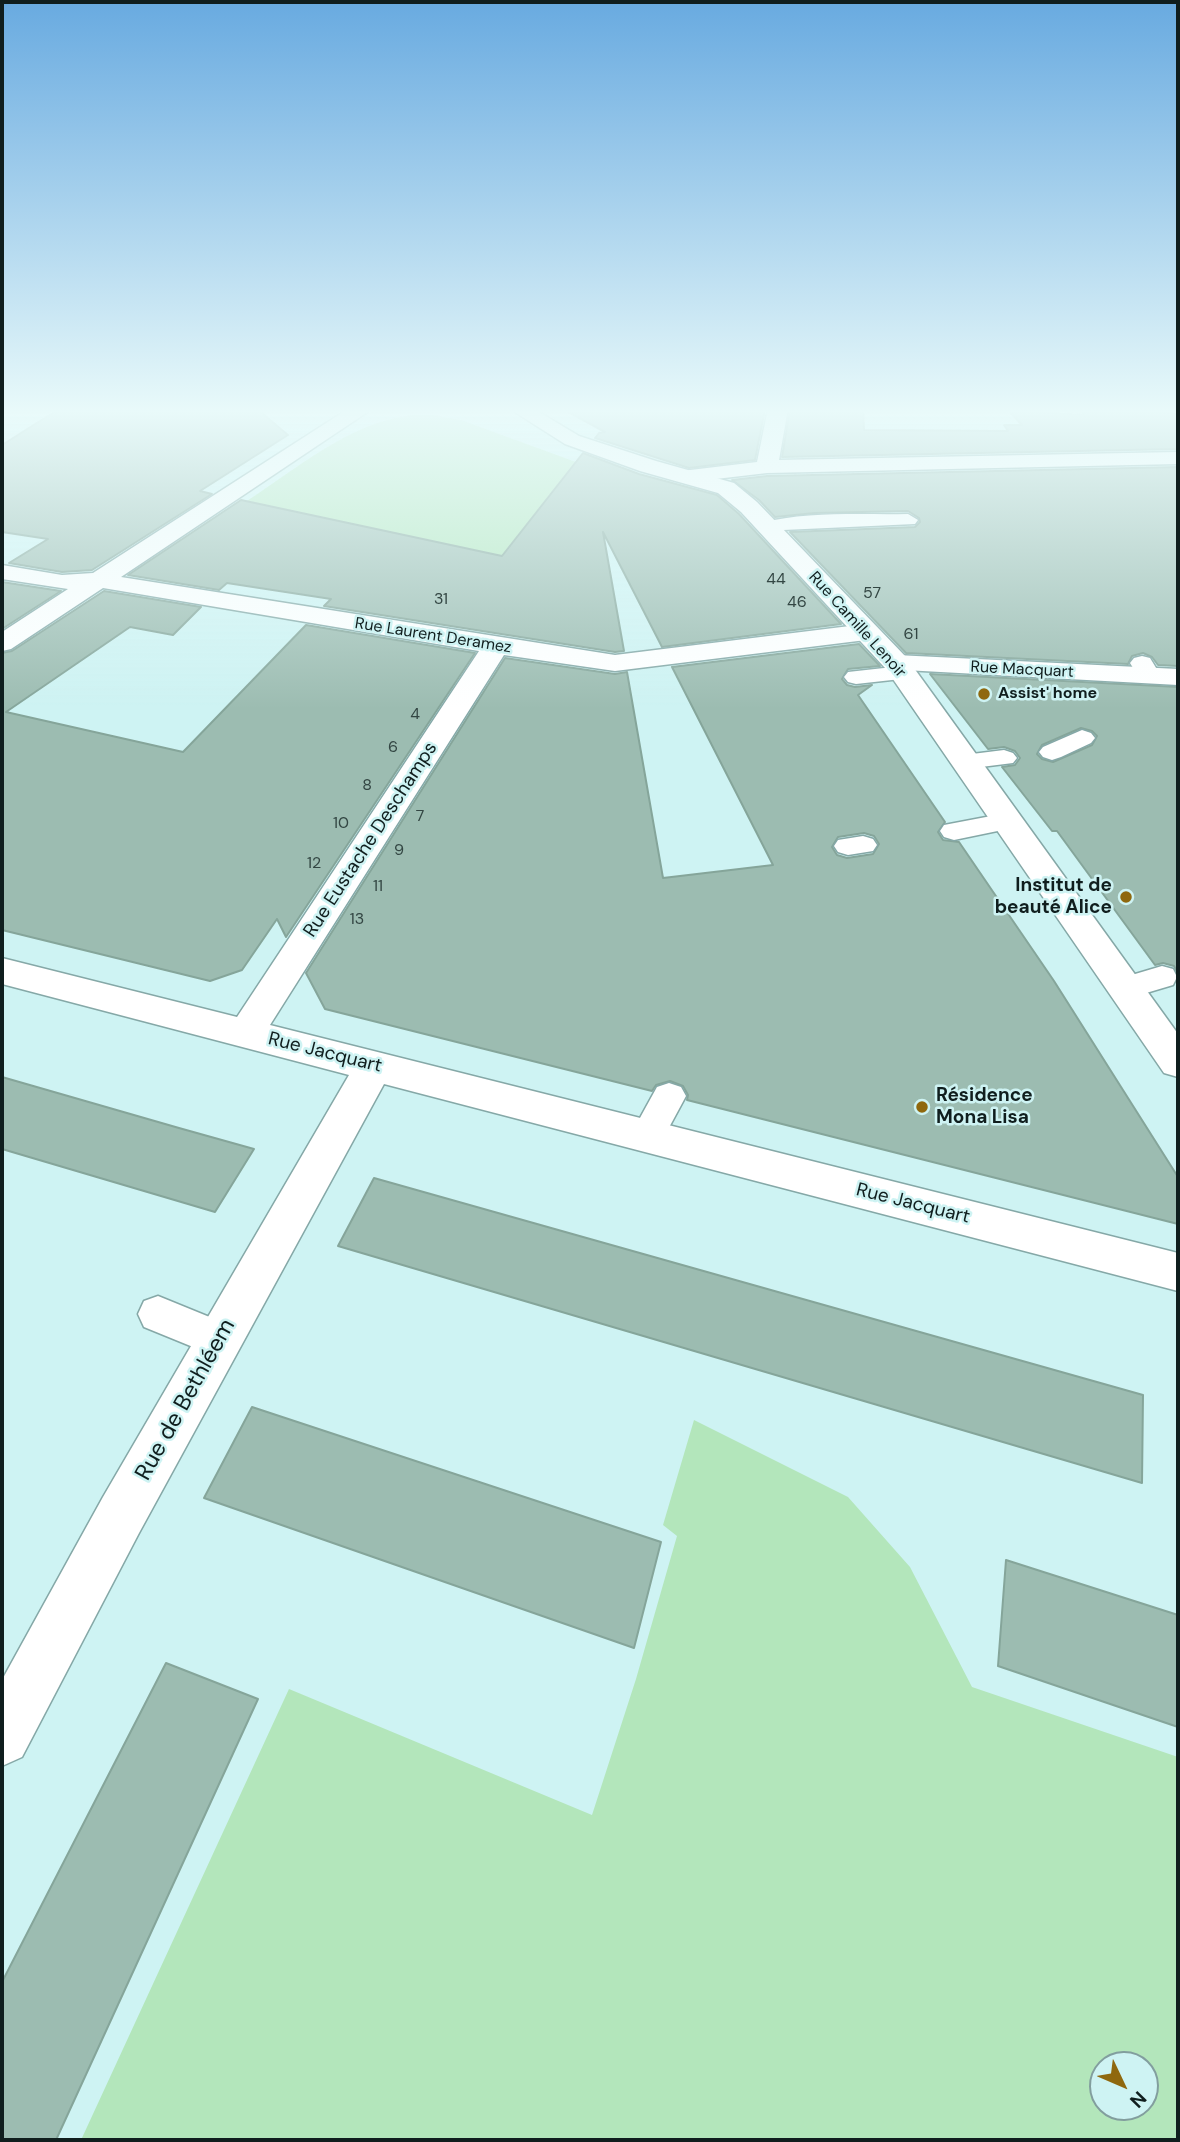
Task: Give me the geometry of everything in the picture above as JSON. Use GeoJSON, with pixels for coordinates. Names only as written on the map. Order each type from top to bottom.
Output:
{"type":"FeatureCollection","features":[{"type":"Feature","properties":{"kind":"street"},"geometry":{"type":"LineString","coordinates":[[2,643],[207,509]]}},
{"type":"Feature","properties":{"kind":"street","name":"Rue Camille Lenoir"},"geometry":{"type":"LineString","coordinates":[[749,509],[899,668],[1174,1052]]}},
{"type":"Feature","properties":{"kind":"street","name":"Rue Laurent Deramez"},"geometry":{"type":"LineString","coordinates":[[2,572],[62,582],[96,580],[615,663],[866,632]]}},
{"type":"Feature","properties":{"kind":"street","name":"Rue Eustache Deschamps"},"geometry":{"type":"LineString","coordinates":[[246,1033],[496,646]]}},
{"type":"Feature","properties":{"kind":"street","name":"Rue Macquart"},"geometry":{"type":"LineString","coordinates":[[899,668],[1145,669],[1178,677]]}},
{"type":"Feature","properties":{"kind":"street","name":"Rue Jacquart"},"geometry":{"type":"LineString","coordinates":[[3,973],[1178,1272]]}},
{"type":"Feature","properties":{"kind":"street","name":"Rue de Bethléem"},"geometry":{"type":"LineString","coordinates":[[2,1737],[219,1340],[374,1066]]}},
{"type":"Feature","properties":{"kind":"lane"},"geometry":{"type":"LineString","coordinates":[[768,527],[803,522],[908,520]]}},
{"type":"Feature","properties":{"kind":"lane"},"geometry":{"type":"LineString","coordinates":[[856,677],[899,668]]}},
{"type":"Feature","properties":{"kind":"lane"},"geometry":{"type":"LineString","coordinates":[[1052,752],[1082,738]]}},
{"type":"Feature","properties":{"kind":"lane"},"geometry":{"type":"LineString","coordinates":[[965,761],[1004,758]]}},
{"type":"Feature","properties":{"kind":"lane"},"geometry":{"type":"LineString","coordinates":[[954,831],[1007,821]]}},
{"type":"Feature","properties":{"kind":"lane"},"geometry":{"type":"LineString","coordinates":[[1126,988],[1162,977]]}},
{"type":"Feature","properties":{"kind":"lane"},"geometry":{"type":"LineString","coordinates":[[648,1136],[670,1096]]}},
{"type":"Feature","properties":{"kind":"lane"},"geometry":{"type":"LineString","coordinates":[[158,1314],[219,1340]]}},
{"type":"Feature","properties":{"kind":"green space"},"geometry":{"type":"Polygon","coordinates":[[[284,509],[539,509],[502,556],[284,509]]]}},
{"type":"Feature","properties":{"kind":"green space"},"geometry":{"type":"Polygon","coordinates":[[[694,1420],[848,1497],[910,1567],[972,1687],[1178,1757],[1178,2140],[81,2140],[289,1689],[592,1815],[636,1679],[677,1536],[663,1525],[694,1420]]]}},
{"type":"Feature","properties":{"kind":"building"},"geometry":{"type":"Polygon","coordinates":[[[2,509],[188,509],[92,570],[62,572],[9,563],[48,539],[2,532],[2,509]]]}},
{"type":"Feature","properties":{"kind":"building"},"geometry":{"type":"Polygon","coordinates":[[[228,509],[283,509],[502,556],[539,509],[733,509],[841,624],[662,647],[603,532],[624,651],[615,652],[324,606],[331,599],[227,583],[219,590],[128,575],[228,509]]]}},
{"type":"Feature","properties":{"kind":"building"},"geometry":{"type":"Polygon","coordinates":[[[767,509],[1178,509],[1178,666],[1158,665],[1152,657],[1143,653],[1132,656],[1128,664],[906,653],[790,532],[915,527],[920,522],[919,518],[908,511],[815,513],[775,517],[767,509]]]}},
{"type":"Feature","properties":{"kind":"building"},"geometry":{"type":"Polygon","coordinates":[[[2,582],[61,591],[2,629],[2,582]]]}},
{"type":"Feature","properties":{"kind":"building"},"geometry":{"type":"Polygon","coordinates":[[[104,591],[201,607],[173,635],[130,627],[6,712],[183,752],[306,625],[475,653],[286,937],[277,919],[242,970],[210,981],[2,930],[2,653],[12,651],[104,591]]]}},
{"type":"Feature","properties":{"kind":"building"},"geometry":{"type":"Polygon","coordinates":[[[859,644],[880,666],[848,669],[842,679],[847,685],[855,687],[872,685],[858,695],[945,822],[938,832],[943,840],[959,842],[1054,981],[1178,1177],[1178,1224],[687,1100],[688,1095],[683,1086],[670,1081],[656,1085],[652,1091],[325,1009],[306,973],[505,658],[615,674],[627,672],[663,878],[773,865],[672,667],[859,644]],[[864,833],[838,837],[832,847],[837,855],[847,858],[873,854],[879,844],[874,836],[864,833]]]}},
{"type":"Feature","properties":{"kind":"building"},"geometry":{"type":"Polygon","coordinates":[[[930,674],[1178,687],[1178,974],[1174,966],[1163,963],[1155,965],[1057,831],[1052,831],[1002,767],[1015,765],[1020,758],[1015,751],[1004,747],[988,749],[930,674]],[[1081,728],[1042,745],[1037,754],[1042,759],[1053,762],[1092,745],[1097,736],[1092,731],[1081,728]]]}},
{"type":"Feature","properties":{"kind":"building"},"geometry":{"type":"Polygon","coordinates":[[[2,1077],[254,1149],[215,1212],[2,1149],[2,1077]]]}},
{"type":"Feature","properties":{"kind":"building"},"geometry":{"type":"Polygon","coordinates":[[[374,1178],[1143,1395],[1142,1483],[338,1246],[374,1178]]]}},
{"type":"Feature","properties":{"kind":"building"},"geometry":{"type":"Polygon","coordinates":[[[252,1407],[661,1542],[634,1648],[204,1498],[252,1407]]]}},
{"type":"Feature","properties":{"kind":"building"},"geometry":{"type":"Polygon","coordinates":[[[1006,1560],[1178,1615],[1178,1727],[998,1666],[1006,1560]]]}},
{"type":"Feature","properties":{"kind":"building"},"geometry":{"type":"Polygon","coordinates":[[[166,1663],[258,1699],[56,2140],[2,2140],[2,1982],[166,1663]]]}},
{"type":"Feature","properties":{"kind":"place","name":"Assist' home"},"geometry":{"type":"Point","coordinates":[984,694]}},
{"type":"Feature","properties":{"kind":"place","name":"Institut de beauté Alice"},"geometry":{"type":"Point","coordinates":[1126,897]}},
{"type":"Feature","properties":{"kind":"place","name":"Résidence Mona Lisa"},"geometry":{"type":"Point","coordinates":[922,1107]}}]}
